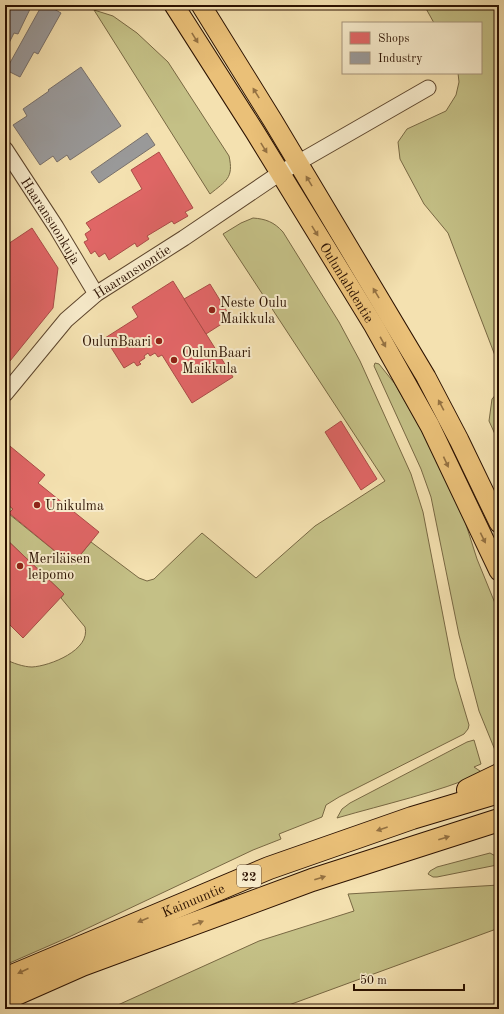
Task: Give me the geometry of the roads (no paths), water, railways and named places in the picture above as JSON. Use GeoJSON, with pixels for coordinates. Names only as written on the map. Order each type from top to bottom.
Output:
{"type":"FeatureCollection","features":[{"type":"Feature","properties":{"kind":"highway"},"geometry":{"type":"LineString","coordinates":[[412,818],[499,775]]}},
{"type":"Feature","properties":{"kind":"highway","name":"Kainuuntie"},"geometry":{"type":"LineString","coordinates":[[5,979],[269,868],[412,818],[499,792]]}},
{"type":"Feature","properties":{"kind":"highway","name":"Kainuuntie"},"geometry":{"type":"LineString","coordinates":[[5,999],[82,965],[305,883],[499,820]]}},
{"type":"Feature","properties":{"kind":"highway"},"geometry":{"type":"LineString","coordinates":[[470,830],[499,827]]}},
{"type":"Feature","properties":{"kind":"main road","name":"Oulunlahdentie"},"geometry":{"type":"LineString","coordinates":[[174,5],[374,326],[430,426],[499,571]]}},
{"type":"Feature","properties":{"kind":"main road","name":"Oulunlahdentie"},"geometry":{"type":"LineString","coordinates":[[201,5],[298,162],[426,377],[459,440],[499,523]]}},
{"type":"Feature","properties":{"kind":"street","name":"Haaransuontie"},"geometry":{"type":"LineString","coordinates":[[5,394],[66,320],[96,294],[184,238],[298,162],[428,88]]}},
{"type":"Feature","properties":{"kind":"street","name":"Haaransuonkuja"},"geometry":{"type":"LineString","coordinates":[[5,149],[56,228],[96,294]]}},
{"type":"Feature","properties":{"kind":"place","name":"Neste Oulu Maikkula"},"geometry":{"type":"Point","coordinates":[212,310]}},
{"type":"Feature","properties":{"kind":"place","name":"OulunBaari"},"geometry":{"type":"Point","coordinates":[159,341]}},
{"type":"Feature","properties":{"kind":"place","name":"OulunBaari Maikkula"},"geometry":{"type":"Point","coordinates":[174,360]}},
{"type":"Feature","properties":{"kind":"place","name":"Unikulma"},"geometry":{"type":"Point","coordinates":[37,505]}},
{"type":"Feature","properties":{"kind":"place","name":"Meriläisen leipomo"},"geometry":{"type":"Point","coordinates":[20,566]}}]}
